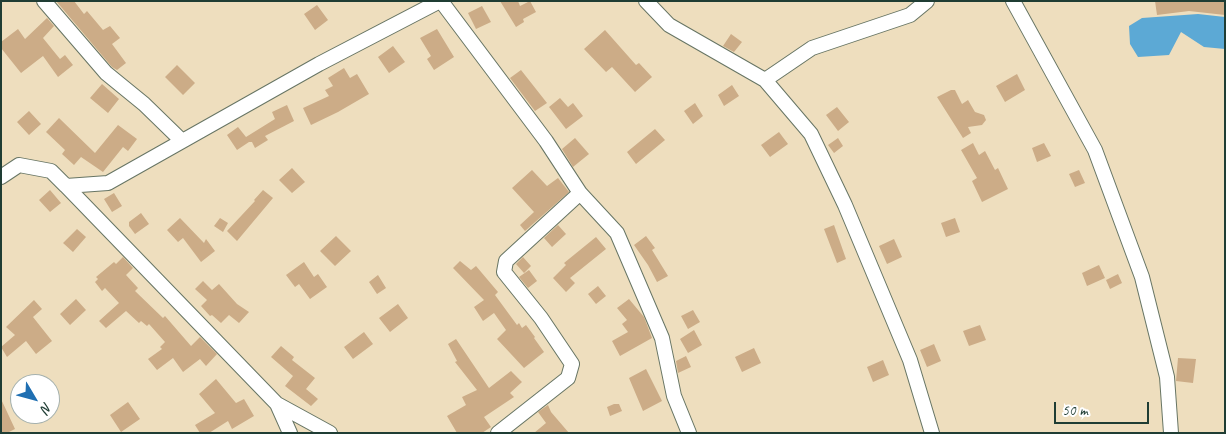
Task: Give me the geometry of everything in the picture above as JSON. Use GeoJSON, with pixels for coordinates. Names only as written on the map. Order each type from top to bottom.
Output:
{"type":"FeatureCollection","features":[{"type":"Feature","properties":{"kind":"street"},"geometry":{"type":"LineString","coordinates":[[44,1],[106,73],[144,104],[181,140]]}},
{"type":"Feature","properties":{"kind":"street"},"geometry":{"type":"LineString","coordinates":[[66,186],[108,183],[318,64],[441,1],[546,141],[580,193],[617,233],[643,289],[662,338],[674,396],[689,433]]}},
{"type":"Feature","properties":{"kind":"street"},"geometry":{"type":"LineString","coordinates":[[646,1],[669,25],[764,80],[811,134],[846,205],[910,360],[932,433]]}},
{"type":"Feature","properties":{"kind":"street"},"geometry":{"type":"LineString","coordinates":[[764,80],[812,48],[910,15],[927,1]]}},
{"type":"Feature","properties":{"kind":"street"},"geometry":{"type":"LineString","coordinates":[[1013,1],[1095,150],[1135,259],[1167,377],[1171,433]]}},
{"type":"Feature","properties":{"kind":"street"},"geometry":{"type":"LineString","coordinates":[[1,177],[19,165],[51,172],[277,404],[330,433]]}},
{"type":"Feature","properties":{"kind":"street"},"geometry":{"type":"LineString","coordinates":[[498,433],[568,378],[572,364],[541,318],[504,272],[506,261],[580,193]]}},
{"type":"Feature","properties":{"kind":"street"},"geometry":{"type":"LineString","coordinates":[[277,404],[290,433]]}},
{"type":"Feature","properties":{"kind":"water"},"geometry":{"type":"Polygon","coordinates":[[[1198,14],[1225,17],[1225,49],[1204,47],[1181,32],[1169,55],[1138,57],[1130,44],[1129,26],[1142,18],[1198,14]]]}},
{"type":"Feature","properties":{"kind":"building"},"geometry":{"type":"Polygon","coordinates":[[[56,1],[74,1],[84,14],[87,11],[103,30],[110,26],[120,38],[112,44],[126,63],[117,70],[112,67],[56,1]]]}},
{"type":"Feature","properties":{"kind":"building"},"geometry":{"type":"Polygon","coordinates":[[[500,1],[518,1],[520,6],[530,1],[536,12],[523,19],[524,22],[516,27],[500,1]]]}},
{"type":"Feature","properties":{"kind":"building"},"geometry":{"type":"Polygon","coordinates":[[[1155,1],[1225,1],[1225,15],[1189,11],[1157,15],[1155,1]]]}},
{"type":"Feature","properties":{"kind":"building"},"geometry":{"type":"Polygon","coordinates":[[[317,5],[328,20],[315,30],[304,14],[317,5]]]}},
{"type":"Feature","properties":{"kind":"building"},"geometry":{"type":"Polygon","coordinates":[[[482,6],[491,22],[476,29],[468,13],[482,6]]]}},
{"type":"Feature","properties":{"kind":"building"},"geometry":{"type":"Polygon","coordinates":[[[47,18],[54,26],[43,38],[60,59],[65,55],[73,65],[58,77],[43,56],[21,73],[1,48],[1,42],[18,29],[25,39],[47,18]]]}},
{"type":"Feature","properties":{"kind":"building"},"geometry":{"type":"Polygon","coordinates":[[[437,29],[454,57],[434,70],[427,59],[431,56],[420,38],[437,29]]]}},
{"type":"Feature","properties":{"kind":"building"},"geometry":{"type":"Polygon","coordinates":[[[605,30],[636,65],[639,63],[652,77],[635,92],[612,67],[606,72],[584,49],[605,30]]]}},
{"type":"Feature","properties":{"kind":"building"},"geometry":{"type":"Polygon","coordinates":[[[731,34],[742,42],[734,52],[723,46],[731,34]]]}},
{"type":"Feature","properties":{"kind":"building"},"geometry":{"type":"Polygon","coordinates":[[[393,46],[405,62],[389,73],[378,57],[393,46]]]}},
{"type":"Feature","properties":{"kind":"building"},"geometry":{"type":"Polygon","coordinates":[[[177,65],[195,83],[183,95],[165,77],[177,65]]]}},
{"type":"Feature","properties":{"kind":"building"},"geometry":{"type":"Polygon","coordinates":[[[344,68],[350,78],[357,74],[369,94],[311,125],[303,108],[329,96],[325,90],[333,86],[328,78],[344,68]]]}},
{"type":"Feature","properties":{"kind":"building"},"geometry":{"type":"Polygon","coordinates":[[[521,70],[547,103],[535,111],[510,78],[521,70]]]}},
{"type":"Feature","properties":{"kind":"building"},"geometry":{"type":"Polygon","coordinates":[[[1017,74],[1025,90],[1005,102],[996,86],[1017,74]]]}},
{"type":"Feature","properties":{"kind":"building"},"geometry":{"type":"Polygon","coordinates":[[[102,84],[119,99],[108,113],[90,98],[102,84]]]}},
{"type":"Feature","properties":{"kind":"building"},"geometry":{"type":"Polygon","coordinates":[[[732,85],[739,96],[724,106],[718,95],[732,85]]]}},
{"type":"Feature","properties":{"kind":"building"},"geometry":{"type":"Polygon","coordinates":[[[955,90],[962,104],[968,100],[975,112],[984,115],[986,120],[982,125],[968,127],[971,133],[963,138],[937,97],[955,90]]]}},
{"type":"Feature","properties":{"kind":"building"},"geometry":{"type":"Polygon","coordinates":[[[560,98],[568,107],[573,103],[583,116],[566,129],[549,107],[560,98]]]}},
{"type":"Feature","properties":{"kind":"building"},"geometry":{"type":"Polygon","coordinates":[[[695,103],[703,116],[693,124],[684,111],[695,103]]]}},
{"type":"Feature","properties":{"kind":"building"},"geometry":{"type":"Polygon","coordinates":[[[287,105],[294,121],[265,136],[268,140],[255,148],[252,142],[249,142],[237,150],[227,135],[238,127],[246,137],[275,119],[272,112],[287,105]]]}},
{"type":"Feature","properties":{"kind":"building"},"geometry":{"type":"Polygon","coordinates":[[[837,107],[849,122],[838,131],[826,115],[837,107]]]}},
{"type":"Feature","properties":{"kind":"building"},"geometry":{"type":"Polygon","coordinates":[[[29,111],[41,124],[29,135],[17,122],[29,111]]]}},
{"type":"Feature","properties":{"kind":"building"},"geometry":{"type":"Polygon","coordinates":[[[59,118],[95,153],[118,125],[137,139],[128,151],[123,147],[103,172],[81,157],[74,165],[62,154],[65,150],[46,132],[59,118]]]}},
{"type":"Feature","properties":{"kind":"building"},"geometry":{"type":"Polygon","coordinates":[[[655,129],[665,140],[636,164],[627,152],[655,129]]]}},
{"type":"Feature","properties":{"kind":"building"},"geometry":{"type":"Polygon","coordinates":[[[779,132],[788,144],[770,157],[761,145],[779,132]]]}},
{"type":"Feature","properties":{"kind":"building"},"geometry":{"type":"Polygon","coordinates":[[[575,138],[589,154],[573,167],[562,149],[575,138]]]}},
{"type":"Feature","properties":{"kind":"building"},"geometry":{"type":"Polygon","coordinates":[[[838,138],[843,146],[834,153],[828,145],[838,138]]]}},
{"type":"Feature","properties":{"kind":"building"},"geometry":{"type":"Polygon","coordinates":[[[973,143],[979,155],[985,151],[995,170],[998,168],[1008,189],[982,202],[972,181],[977,178],[961,150],[973,143]]]}},
{"type":"Feature","properties":{"kind":"building"},"geometry":{"type":"Polygon","coordinates":[[[1044,143],[1051,156],[1037,162],[1032,148],[1044,143]]]}},
{"type":"Feature","properties":{"kind":"building"},"geometry":{"type":"Polygon","coordinates":[[[292,168],[305,182],[292,193],[279,180],[292,168]]]}},
{"type":"Feature","properties":{"kind":"building"},"geometry":{"type":"Polygon","coordinates":[[[532,170],[547,186],[558,178],[569,192],[525,231],[520,225],[534,212],[512,188],[532,170]]]}},
{"type":"Feature","properties":{"kind":"building"},"geometry":{"type":"Polygon","coordinates":[[[1079,170],[1085,183],[1075,187],[1069,174],[1079,170]]]}},
{"type":"Feature","properties":{"kind":"building"},"geometry":{"type":"Polygon","coordinates":[[[50,190],[61,203],[50,212],[39,200],[50,190]]]}},
{"type":"Feature","properties":{"kind":"building"},"geometry":{"type":"Polygon","coordinates":[[[263,190],[273,198],[237,241],[227,231],[263,190]]]}},
{"type":"Feature","properties":{"kind":"building"},"geometry":{"type":"Polygon","coordinates":[[[114,193],[122,206],[112,212],[104,199],[114,193]]]}},
{"type":"Feature","properties":{"kind":"building"},"geometry":{"type":"Polygon","coordinates":[[[141,213],[149,224],[135,234],[129,226],[129,222],[141,213]]]}},
{"type":"Feature","properties":{"kind":"building"},"geometry":{"type":"Polygon","coordinates":[[[180,218],[204,243],[206,239],[215,251],[201,262],[183,238],[178,242],[167,230],[180,218]]]}},
{"type":"Feature","properties":{"kind":"building"},"geometry":{"type":"Polygon","coordinates":[[[220,218],[228,223],[223,232],[214,226],[220,218]]]}},
{"type":"Feature","properties":{"kind":"building"},"geometry":{"type":"Polygon","coordinates":[[[955,218],[960,232],[946,237],[941,223],[955,218]]]}},
{"type":"Feature","properties":{"kind":"building"},"geometry":{"type":"Polygon","coordinates":[[[558,225],[566,234],[552,247],[544,238],[558,225]]]}},
{"type":"Feature","properties":{"kind":"building"},"geometry":{"type":"Polygon","coordinates":[[[834,225],[846,259],[837,263],[824,229],[834,225]]]}},
{"type":"Feature","properties":{"kind":"building"},"geometry":{"type":"Polygon","coordinates":[[[77,229],[86,237],[73,252],[63,243],[77,229]]]}},
{"type":"Feature","properties":{"kind":"building"},"geometry":{"type":"Polygon","coordinates":[[[336,236],[351,251],[335,266],[320,251],[336,236]]]}},
{"type":"Feature","properties":{"kind":"building"},"geometry":{"type":"Polygon","coordinates":[[[646,236],[655,248],[652,250],[668,276],[657,282],[634,245],[646,236]]]}},
{"type":"Feature","properties":{"kind":"building"},"geometry":{"type":"Polygon","coordinates":[[[596,237],[606,249],[570,278],[575,283],[566,292],[553,278],[566,265],[564,263],[596,237]]]}},
{"type":"Feature","properties":{"kind":"building"},"geometry":{"type":"Polygon","coordinates":[[[894,239],[902,257],[887,264],[879,246],[894,239]]]}},
{"type":"Feature","properties":{"kind":"building"},"geometry":{"type":"Polygon","coordinates":[[[123,257],[133,268],[126,275],[138,288],[135,291],[163,318],[165,316],[191,346],[200,337],[217,354],[206,366],[200,359],[183,372],[173,358],[157,370],[148,359],[162,349],[160,347],[165,342],[149,324],[147,326],[141,321],[139,323],[126,311],[106,328],[99,321],[119,303],[105,288],[102,291],[95,282],[98,279],[96,277],[123,257]]]}},
{"type":"Feature","properties":{"kind":"building"},"geometry":{"type":"Polygon","coordinates":[[[523,257],[531,266],[524,273],[516,264],[523,257]]]}},
{"type":"Feature","properties":{"kind":"building"},"geometry":{"type":"Polygon","coordinates":[[[460,261],[471,270],[476,266],[498,292],[495,295],[517,325],[519,323],[522,328],[526,325],[544,352],[524,368],[497,339],[506,330],[494,313],[483,321],[474,307],[484,300],[453,268],[460,261]]]}},
{"type":"Feature","properties":{"kind":"building"},"geometry":{"type":"Polygon","coordinates":[[[304,262],[314,277],[318,274],[327,287],[310,299],[299,284],[295,287],[286,275],[304,262]]]}},
{"type":"Feature","properties":{"kind":"building"},"geometry":{"type":"Polygon","coordinates":[[[1099,265],[1105,278],[1087,286],[1082,273],[1099,265]]]}},
{"type":"Feature","properties":{"kind":"building"},"geometry":{"type":"Polygon","coordinates":[[[529,270],[537,281],[528,288],[519,277],[529,270]]]}},
{"type":"Feature","properties":{"kind":"building"},"geometry":{"type":"Polygon","coordinates":[[[1118,274],[1122,283],[1110,289],[1106,280],[1118,274]]]}},
{"type":"Feature","properties":{"kind":"building"},"geometry":{"type":"Polygon","coordinates":[[[378,275],[386,288],[377,294],[369,282],[378,275]]]}},
{"type":"Feature","properties":{"kind":"building"},"geometry":{"type":"Polygon","coordinates":[[[203,281],[212,290],[219,284],[237,304],[249,312],[239,323],[229,315],[221,323],[212,315],[210,316],[201,306],[207,300],[195,289],[203,281]]]}},
{"type":"Feature","properties":{"kind":"building"},"geometry":{"type":"Polygon","coordinates":[[[598,286],[606,296],[596,304],[588,294],[598,286]]]}},
{"type":"Feature","properties":{"kind":"building"},"geometry":{"type":"Polygon","coordinates":[[[76,299],[86,310],[70,325],[60,314],[76,299]]]}},
{"type":"Feature","properties":{"kind":"building"},"geometry":{"type":"Polygon","coordinates":[[[629,299],[644,317],[652,338],[620,356],[612,341],[628,332],[622,324],[627,320],[617,308],[629,299]]]}},
{"type":"Feature","properties":{"kind":"building"},"geometry":{"type":"Polygon","coordinates":[[[34,300],[42,309],[33,317],[52,341],[36,354],[26,341],[7,357],[1,347],[15,335],[6,327],[34,300]]]}},
{"type":"Feature","properties":{"kind":"building"},"geometry":{"type":"Polygon","coordinates":[[[398,304],[408,318],[390,332],[379,318],[398,304]]]}},
{"type":"Feature","properties":{"kind":"building"},"geometry":{"type":"Polygon","coordinates":[[[693,310],[700,322],[688,329],[681,316],[693,310]]]}},
{"type":"Feature","properties":{"kind":"building"},"geometry":{"type":"Polygon","coordinates":[[[980,325],[986,340],[969,346],[963,331],[980,325]]]}},
{"type":"Feature","properties":{"kind":"building"},"geometry":{"type":"Polygon","coordinates":[[[694,330],[702,345],[688,353],[680,339],[694,330]]]}},
{"type":"Feature","properties":{"kind":"building"},"geometry":{"type":"Polygon","coordinates":[[[364,332],[373,344],[353,359],[344,347],[364,332]]]}},
{"type":"Feature","properties":{"kind":"building"},"geometry":{"type":"Polygon","coordinates":[[[456,339],[489,388],[511,371],[522,382],[510,393],[514,397],[484,417],[491,427],[482,433],[457,433],[447,416],[466,405],[462,397],[477,390],[455,362],[457,361],[448,344],[456,339]]]}},
{"type":"Feature","properties":{"kind":"building"},"geometry":{"type":"Polygon","coordinates":[[[934,344],[941,361],[927,367],[920,350],[934,344]]]}},
{"type":"Feature","properties":{"kind":"building"},"geometry":{"type":"Polygon","coordinates":[[[281,346],[294,357],[292,360],[315,378],[306,389],[318,399],[311,406],[285,386],[293,376],[271,357],[281,346]]]}},
{"type":"Feature","properties":{"kind":"building"},"geometry":{"type":"Polygon","coordinates":[[[754,348],[761,363],[742,372],[735,357],[754,348]]]}},
{"type":"Feature","properties":{"kind":"building"},"geometry":{"type":"Polygon","coordinates":[[[686,356],[691,367],[678,373],[676,361],[686,356]]]}},
{"type":"Feature","properties":{"kind":"building"},"geometry":{"type":"Polygon","coordinates":[[[1178,358],[1196,359],[1193,383],[1176,381],[1178,358]]]}},
{"type":"Feature","properties":{"kind":"building"},"geometry":{"type":"Polygon","coordinates":[[[883,360],[889,375],[873,382],[867,367],[883,360]]]}},
{"type":"Feature","properties":{"kind":"building"},"geometry":{"type":"Polygon","coordinates":[[[646,369],[662,401],[643,411],[629,378],[646,369]]]}},
{"type":"Feature","properties":{"kind":"building"},"geometry":{"type":"Polygon","coordinates":[[[216,379],[236,403],[244,399],[254,416],[232,429],[228,421],[209,433],[200,433],[195,425],[215,413],[199,394],[216,379]]]}},
{"type":"Feature","properties":{"kind":"building"},"geometry":{"type":"Polygon","coordinates":[[[1,399],[10,418],[10,424],[13,424],[15,429],[7,433],[1,433],[1,399]]]}},
{"type":"Feature","properties":{"kind":"building"},"geometry":{"type":"Polygon","coordinates":[[[128,402],[140,419],[121,432],[110,415],[128,402]]]}},
{"type":"Feature","properties":{"kind":"building"},"geometry":{"type":"Polygon","coordinates":[[[619,404],[622,411],[610,416],[607,407],[619,404]]]}},
{"type":"Feature","properties":{"kind":"building"},"geometry":{"type":"Polygon","coordinates":[[[548,405],[551,412],[569,433],[534,433],[546,423],[538,412],[548,405]]]}}]}
